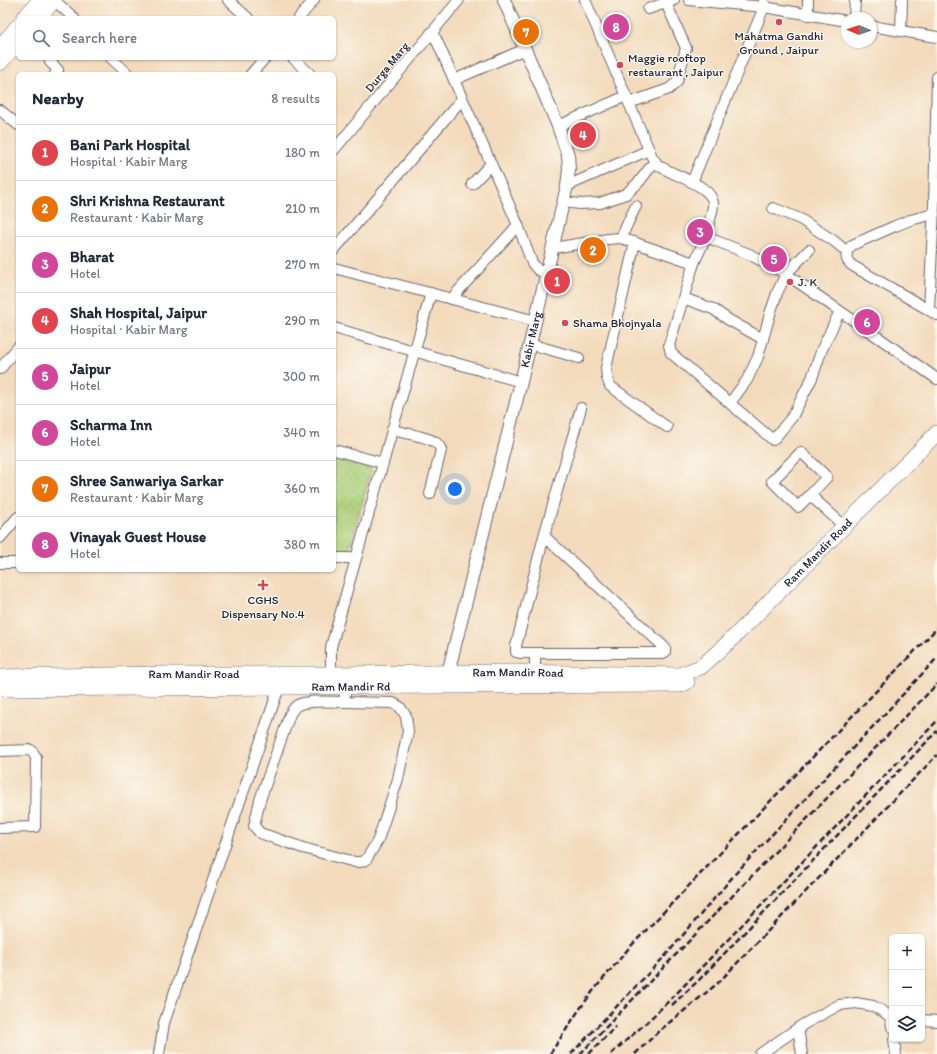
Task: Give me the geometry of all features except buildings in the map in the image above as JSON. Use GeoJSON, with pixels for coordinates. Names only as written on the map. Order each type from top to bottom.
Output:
{"type":"FeatureCollection","features":[{"type":"Feature","properties":{"kind":"main road"},"geometry":{"type":"LineString","coordinates":[[26,16],[40,0]]}},
{"type":"Feature","properties":{"kind":"main road"},"geometry":{"type":"LineString","coordinates":[[41,16],[54,0]]}},
{"type":"Feature","properties":{"kind":"main road"},"geometry":{"type":"LineString","coordinates":[[0,47],[16,28]]}},
{"type":"Feature","properties":{"kind":"main road"},"geometry":{"type":"LineString","coordinates":[[0,63],[16,44]]}},
{"type":"Feature","properties":{"kind":"main road","name":"Ram Mandir Road"},"geometry":{"type":"LineString","coordinates":[[535,679],[679,675],[701,667],[730,641],[937,433]]}},
{"type":"Feature","properties":{"kind":"main road","name":"Ram Mandir Road"},"geometry":{"type":"LineString","coordinates":[[700,676],[720,662],[754,630],[828,552],[937,443]]}},
{"type":"Feature","properties":{"kind":"main road","name":"Ram Mandir Road"},"geometry":{"type":"LineString","coordinates":[[0,677],[163,674],[279,680],[331,674],[446,679]]}},
{"type":"Feature","properties":{"kind":"main road","name":"Ram Mandir Rd"},"geometry":{"type":"LineString","coordinates":[[0,689],[279,680],[346,686],[446,679],[535,679],[681,685],[700,676]]}},
{"type":"Feature","properties":{"kind":"street"},"geometry":{"type":"LineString","coordinates":[[54,0],[72,16]]}},
{"type":"Feature","properties":{"kind":"street"},"geometry":{"type":"LineString","coordinates":[[228,0],[246,16]]}},
{"type":"Feature","properties":{"kind":"street"},"geometry":{"type":"LineString","coordinates":[[301,16],[314,0]]}},
{"type":"Feature","properties":{"kind":"street","name":"Durga Marg"},"geometry":{"type":"LineString","coordinates":[[336,148],[459,0]]}},
{"type":"Feature","properties":{"kind":"street","name":"Kabir Marg"},"geometry":{"type":"LineString","coordinates":[[446,679],[536,321],[567,186],[569,169],[568,154],[558,126],[504,0]]}},
{"type":"Feature","properties":{"kind":"street"},"geometry":{"type":"LineString","coordinates":[[585,0],[649,150],[655,160],[658,164],[692,182],[712,196],[713,204],[704,240],[694,264],[668,345],[671,353],[773,440],[792,417],[812,378],[822,349],[840,311]]}},
{"type":"Feature","properties":{"kind":"street"},"geometry":{"type":"LineString","coordinates":[[689,0],[764,4],[808,15],[841,21]]}},
{"type":"Feature","properties":{"kind":"street"},"geometry":{"type":"LineString","coordinates":[[808,0],[808,15]]}},
{"type":"Feature","properties":{"kind":"street"},"geometry":{"type":"LineString","coordinates":[[854,12],[855,0]]}},
{"type":"Feature","properties":{"kind":"street"},"geometry":{"type":"LineString","coordinates":[[901,31],[902,0]]}},
{"type":"Feature","properties":{"kind":"street"},"geometry":{"type":"LineString","coordinates":[[558,126],[627,99],[669,88],[677,82],[686,48],[670,1],[648,9]]}},
{"type":"Feature","properties":{"kind":"street"},"geometry":{"type":"LineString","coordinates":[[692,182],[764,4]]}},
{"type":"Feature","properties":{"kind":"street"},"geometry":{"type":"LineString","coordinates":[[877,27],[937,37]]}},
{"type":"Feature","properties":{"kind":"street"},"geometry":{"type":"LineString","coordinates":[[431,33],[436,39],[518,225],[532,263],[538,270],[547,274]]}},
{"type":"Feature","properties":{"kind":"street"},"geometry":{"type":"LineString","coordinates":[[454,80],[525,49]]}},
{"type":"Feature","properties":{"kind":"street"},"geometry":{"type":"LineString","coordinates":[[50,60],[58,70],[56,72]]}},
{"type":"Feature","properties":{"kind":"street"},"geometry":{"type":"LineString","coordinates":[[113,60],[126,72]]}},
{"type":"Feature","properties":{"kind":"street"},"geometry":{"type":"LineString","coordinates":[[253,72],[263,60]]}},
{"type":"Feature","properties":{"kind":"street"},"geometry":{"type":"LineString","coordinates":[[294,60],[308,72]]}},
{"type":"Feature","properties":{"kind":"street"},"geometry":{"type":"LineString","coordinates":[[935,209],[852,245],[847,252],[847,260],[852,266],[933,313],[935,209],[937,77]]}},
{"type":"Feature","properties":{"kind":"street"},"geometry":{"type":"LineString","coordinates":[[336,248],[462,99]]}},
{"type":"Feature","properties":{"kind":"street"},"geometry":{"type":"LineString","coordinates":[[0,110],[16,123]]}},
{"type":"Feature","properties":{"kind":"street"},"geometry":{"type":"LineString","coordinates":[[567,186],[649,150]]}},
{"type":"Feature","properties":{"kind":"street"},"geometry":{"type":"LineString","coordinates":[[563,202],[580,204],[600,203],[626,194],[640,182],[655,160]]}},
{"type":"Feature","properties":{"kind":"street"},"geometry":{"type":"LineString","coordinates":[[472,184],[491,164]]}},
{"type":"Feature","properties":{"kind":"street"},"geometry":{"type":"LineString","coordinates":[[621,238],[636,206]]}},
{"type":"Feature","properties":{"kind":"street"},"geometry":{"type":"LineString","coordinates":[[773,208],[800,219],[834,241],[847,252]]}},
{"type":"Feature","properties":{"kind":"street"},"geometry":{"type":"LineString","coordinates":[[451,299],[518,225]]}},
{"type":"Feature","properties":{"kind":"street"},"geometry":{"type":"LineString","coordinates":[[704,240],[706,237],[749,254],[786,274],[937,379]]}},
{"type":"Feature","properties":{"kind":"street"},"geometry":{"type":"LineString","coordinates":[[553,248],[621,238],[694,264]]}},
{"type":"Feature","properties":{"kind":"street"},"geometry":{"type":"LineString","coordinates":[[635,242],[606,368],[607,378],[610,386],[667,427]]}},
{"type":"Feature","properties":{"kind":"street"},"geometry":{"type":"LineString","coordinates":[[730,403],[747,380],[758,357],[772,307],[786,274],[809,250]]}},
{"type":"Feature","properties":{"kind":"street"},"geometry":{"type":"LineString","coordinates":[[336,269],[536,321]]}},
{"type":"Feature","properties":{"kind":"street"},"geometry":{"type":"LineString","coordinates":[[331,674],[331,647],[431,293]]}},
{"type":"Feature","properties":{"kind":"street"},"geometry":{"type":"LineString","coordinates":[[683,298],[713,309],[729,320],[763,339]]}},
{"type":"Feature","properties":{"kind":"street"},"geometry":{"type":"LineString","coordinates":[[336,329],[521,382]]}},
{"type":"Feature","properties":{"kind":"street"},"geometry":{"type":"LineString","coordinates":[[530,344],[579,358]]}},
{"type":"Feature","properties":{"kind":"street"},"geometry":{"type":"LineString","coordinates":[[0,369],[16,350]]}},
{"type":"Feature","properties":{"kind":"street"},"geometry":{"type":"LineString","coordinates":[[544,536],[664,647],[665,652],[516,652],[544,536],[582,408]]}},
{"type":"Feature","properties":{"kind":"street"},"geometry":{"type":"LineString","coordinates":[[392,430],[435,442],[441,450],[430,494]]}},
{"type":"Feature","properties":{"kind":"street"},"geometry":{"type":"LineString","coordinates":[[336,451],[383,463]]}},
{"type":"Feature","properties":{"kind":"street"},"geometry":{"type":"LineString","coordinates":[[801,452],[827,477],[810,495],[798,507],[772,481],[801,452]]}},
{"type":"Feature","properties":{"kind":"street"},"geometry":{"type":"LineString","coordinates":[[810,495],[844,526]]}},
{"type":"Feature","properties":{"kind":"street"},"geometry":{"type":"LineString","coordinates":[[0,538],[16,519]]}},
{"type":"Feature","properties":{"kind":"street"},"geometry":{"type":"LineString","coordinates":[[336,558],[356,558]]}},
{"type":"Feature","properties":{"kind":"street"},"geometry":{"type":"LineString","coordinates":[[0,563],[16,563]]}},
{"type":"Feature","properties":{"kind":"street"},"geometry":{"type":"LineString","coordinates":[[535,653],[535,679]]}},
{"type":"Feature","properties":{"kind":"street"},"geometry":{"type":"LineString","coordinates":[[159,1054],[164,1023],[279,680]]}},
{"type":"Feature","properties":{"kind":"street"},"geometry":{"type":"LineString","coordinates":[[344,702],[346,686]]}},
{"type":"Feature","properties":{"kind":"street"},"geometry":{"type":"LineString","coordinates":[[309,702],[344,702],[393,703],[400,707],[406,716],[408,731],[398,779],[378,840],[366,860],[360,862],[303,848],[260,833],[254,826],[260,800],[290,714],[295,707],[309,702]]}},
{"type":"Feature","properties":{"kind":"street"},"geometry":{"type":"LineString","coordinates":[[0,751],[31,750],[36,757],[35,827],[0,828]]}},
{"type":"Feature","properties":{"kind":"street"},"geometry":{"type":"LineString","coordinates":[[760,1054],[798,1028],[839,1005],[856,1002],[872,1006],[884,1012],[889,1018]]}},
{"type":"Feature","properties":{"kind":"street"},"geometry":{"type":"LineString","coordinates":[[925,1020],[937,1021]]}},
{"type":"Feature","properties":{"kind":"street"},"geometry":{"type":"LineString","coordinates":[[798,1028],[802,1054]]}},
{"type":"Feature","properties":{"kind":"street"},"geometry":{"type":"LineString","coordinates":[[894,1042],[896,1054]]}},
{"type":"Feature","properties":{"kind":"green space"},"geometry":{"type":"Polygon","coordinates":[[[336,459],[372,468],[349,550],[336,549],[336,459]]]}},
{"type":"Feature","properties":{"kind":"railway"},"geometry":{"type":"LineString","coordinates":[[550,1054],[593,991],[629,948],[937,628]]}},
{"type":"Feature","properties":{"kind":"railway"},"geometry":{"type":"LineString","coordinates":[[571,1054],[666,955],[736,873],[937,658]]}},
{"type":"Feature","properties":{"kind":"railway"},"geometry":{"type":"LineString","coordinates":[[580,1054],[937,684]]}},
{"type":"Feature","properties":{"kind":"railway"},"geometry":{"type":"LineString","coordinates":[[611,1054],[675,995],[937,721]]}},
{"type":"Feature","properties":{"kind":"railway"},"geometry":{"type":"LineString","coordinates":[[672,1005],[699,980],[937,731]]}},
{"type":"Feature","properties":{"kind":"railway"},"geometry":{"type":"LineString","coordinates":[[635,1054],[659,1031],[718,983],[937,755]]}},
{"type":"Feature","properties":{"kind":"railway"},"geometry":{"type":"LineString","coordinates":[[589,1054],[616,1026]]}},
{"type":"Feature","properties":{"kind":"place","name":"Mahatma Gandhi Ground , Jaipur"},"geometry":{"type":"Point","coordinates":[779,22]}},
{"type":"Feature","properties":{"kind":"place","name":"Vinayak Guest House"},"geometry":{"type":"Point","coordinates":[616,27]}},
{"type":"Feature","properties":{"kind":"place","name":"Shree Sanwariya Sarkar"},"geometry":{"type":"Point","coordinates":[526,32]}},
{"type":"Feature","properties":{"kind":"place","name":"Maggie rooftop restaurant , Jaipur"},"geometry":{"type":"Point","coordinates":[620,65]}},
{"type":"Feature","properties":{"kind":"place","name":"Shah Hospital, Jaipur"},"geometry":{"type":"Point","coordinates":[583,135]}},
{"type":"Feature","properties":{"kind":"place","name":"Bharat"},"geometry":{"type":"Point","coordinates":[700,232]}},
{"type":"Feature","properties":{"kind":"place","name":"Shri Krishna Restaurant"},"geometry":{"type":"Point","coordinates":[593,250]}},
{"type":"Feature","properties":{"kind":"place","name":"Jaipur"},"geometry":{"type":"Point","coordinates":[774,259]}},
{"type":"Feature","properties":{"kind":"place","name":"Bani Park Hospital"},"geometry":{"type":"Point","coordinates":[557,281]}},
{"type":"Feature","properties":{"kind":"place","name":"J. K"},"geometry":{"type":"Point","coordinates":[790,282]}},
{"type":"Feature","properties":{"kind":"place","name":"Scharma Inn"},"geometry":{"type":"Point","coordinates":[867,322]}},
{"type":"Feature","properties":{"kind":"place","name":"Shama Bhojnyala"},"geometry":{"type":"Point","coordinates":[565,323]}},
{"type":"Feature","properties":{"kind":"place","name":"CGHS Dispensary No.4"},"geometry":{"type":"Point","coordinates":[263,585]}}]}
